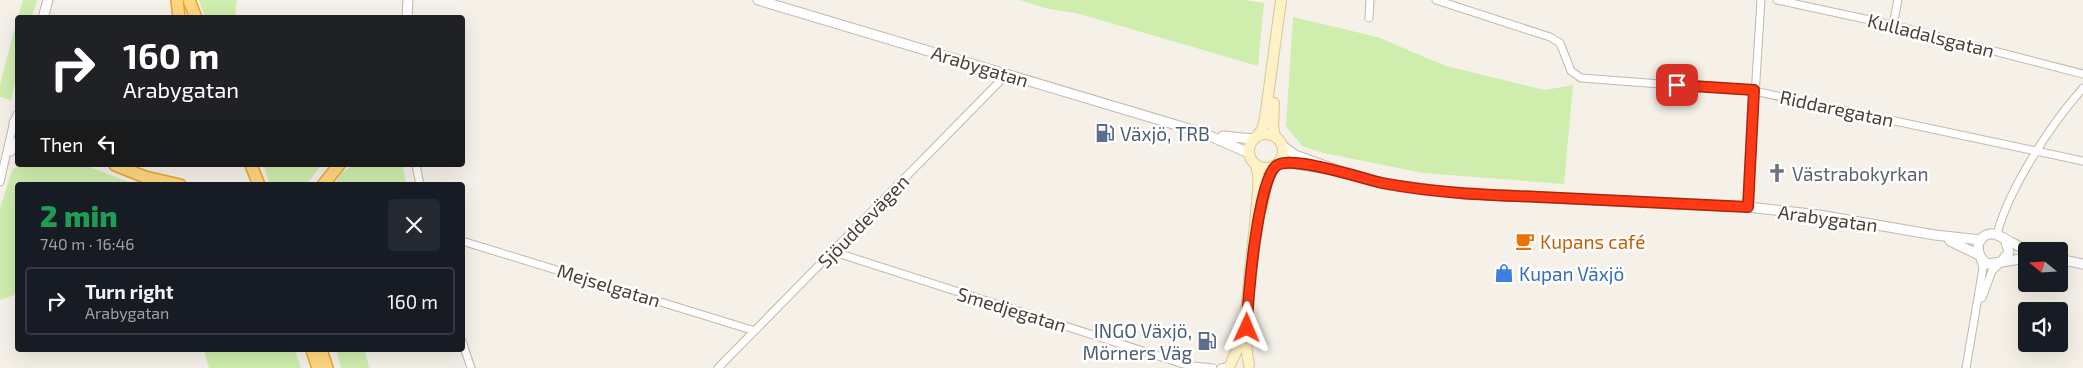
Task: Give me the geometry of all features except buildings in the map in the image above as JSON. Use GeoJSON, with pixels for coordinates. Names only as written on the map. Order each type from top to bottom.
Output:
{"type":"FeatureCollection","features":[{"type":"Feature","properties":{"kind":"highway"},"geometry":{"type":"LineString","coordinates":[[177,0],[179,15]]}},
{"type":"Feature","properties":{"kind":"highway"},"geometry":{"type":"LineString","coordinates":[[181,0],[187,15]]}},
{"type":"Feature","properties":{"kind":"highway"},"geometry":{"type":"LineString","coordinates":[[189,0],[195,15]]}},
{"type":"Feature","properties":{"kind":"highway"},"geometry":{"type":"LineString","coordinates":[[120,167],[168,182]]}},
{"type":"Feature","properties":{"kind":"highway"},"geometry":{"type":"LineString","coordinates":[[246,167],[251,182]]}},
{"type":"Feature","properties":{"kind":"highway"},"geometry":{"type":"LineString","coordinates":[[252,167],[258,182]]}},
{"type":"Feature","properties":{"kind":"highway"},"geometry":{"type":"LineString","coordinates":[[326,182],[338,167]]}},
{"type":"Feature","properties":{"kind":"main road"},"geometry":{"type":"LineString","coordinates":[[1251,366],[1247,346],[1248,307],[1258,179],[1256,166],[1251,160],[1249,153],[1255,138],[1263,127],[1276,48],[1281,0]]}},
{"type":"Feature","properties":{"kind":"main road"},"geometry":{"type":"LineString","coordinates":[[1253,255],[1267,179],[1283,157],[1283,146],[1275,136],[1273,126],[1276,48]]}},
{"type":"Feature","properties":{"kind":"main road"},"geometry":{"type":"LineString","coordinates":[[1255,138],[1268,134],[1275,136]]}},
{"type":"Feature","properties":{"kind":"main road"},"geometry":{"type":"LineString","coordinates":[[1256,166],[1263,168],[1277,165]]}},
{"type":"Feature","properties":{"kind":"main road"},"geometry":{"type":"LineString","coordinates":[[1226,367],[1237,350],[1248,307]]}},
{"type":"Feature","properties":{"kind":"main road"},"geometry":{"type":"LineString","coordinates":[[1226,367],[1240,362],[1251,366]]}},
{"type":"Feature","properties":{"kind":"street"},"geometry":{"type":"LineString","coordinates":[[44,15],[48,0]]}},
{"type":"Feature","properties":{"kind":"street","name":"Arabygatan"},"geometry":{"type":"LineString","coordinates":[[758,0],[1203,133],[1249,153]]}},
{"type":"Feature","properties":{"kind":"street"},"geometry":{"type":"LineString","coordinates":[[1369,18],[1370,0]]}},
{"type":"Feature","properties":{"kind":"street","name":"Riddaregatan"},"geometry":{"type":"LineString","coordinates":[[1436,0],[1550,37],[1560,43],[1571,71],[1581,78],[1754,90],[2083,160]]}},
{"type":"Feature","properties":{"kind":"street"},"geometry":{"type":"LineString","coordinates":[[1748,207],[1761,0]]}},
{"type":"Feature","properties":{"kind":"street","name":"Kulladalsgatan"},"geometry":{"type":"LineString","coordinates":[[1777,0],[1893,25],[2083,74]]}},
{"type":"Feature","properties":{"kind":"street"},"geometry":{"type":"LineString","coordinates":[[1893,25],[1898,0]]}},
{"type":"Feature","properties":{"kind":"street"},"geometry":{"type":"LineString","coordinates":[[407,15],[408,2]]}},
{"type":"Feature","properties":{"kind":"street","name":"Sjöuddevägen"},"geometry":{"type":"LineString","coordinates":[[718,368],[1007,74]]}},
{"type":"Feature","properties":{"kind":"street"},"geometry":{"type":"LineString","coordinates":[[1997,234],[2007,206],[2036,151],[2065,108],[2083,88]]}},
{"type":"Feature","properties":{"kind":"street"},"geometry":{"type":"LineString","coordinates":[[0,182],[15,125]]}},
{"type":"Feature","properties":{"kind":"street","name":"Arabygatan"},"geometry":{"type":"LineString","coordinates":[[1203,133],[1255,138]]}},
{"type":"Feature","properties":{"kind":"street"},"geometry":{"type":"LineString","coordinates":[[6,162],[15,145]]}},
{"type":"Feature","properties":{"kind":"street","name":"Arabygatan"},"geometry":{"type":"LineString","coordinates":[[1283,146],[1294,155],[1382,183],[1464,194],[1748,207],[1819,215],[1934,235],[1981,240]]}},
{"type":"Feature","properties":{"kind":"street","name":"Arabygatan"},"geometry":{"type":"LineString","coordinates":[[1277,165],[1290,163],[1334,169]]}},
{"type":"Feature","properties":{"kind":"street"},"geometry":{"type":"LineString","coordinates":[[416,167],[419,182]]}},
{"type":"Feature","properties":{"kind":"street"},"geometry":{"type":"LineString","coordinates":[[1966,368],[1983,268],[1978,246],[1981,240],[1989,234],[1997,234],[2018,247]]}},
{"type":"Feature","properties":{"kind":"street","name":"Arabygatan"},"geometry":{"type":"LineString","coordinates":[[1934,235],[1980,256]]}},
{"type":"Feature","properties":{"kind":"street"},"geometry":{"type":"LineString","coordinates":[[1976,317],[1987,284],[2009,252],[2006,239]]}},
{"type":"Feature","properties":{"kind":"street","name":"Mejselgatan"},"geometry":{"type":"LineString","coordinates":[[465,242],[755,331]]}},
{"type":"Feature","properties":{"kind":"street","name":"Smedjegatan"},"geometry":{"type":"LineString","coordinates":[[834,252],[1193,367],[1213,368]]}},
{"type":"Feature","properties":{"kind":"street"},"geometry":{"type":"LineString","coordinates":[[1980,256],[1988,264],[2018,260]]}},
{"type":"Feature","properties":{"kind":"street"},"geometry":{"type":"LineString","coordinates":[[2068,261],[2083,264]]}},
{"type":"Feature","properties":{"kind":"street"},"geometry":{"type":"LineString","coordinates":[[465,350],[471,368]]}},
{"type":"Feature","properties":{"kind":"green space"},"geometry":{"type":"Polygon","coordinates":[[[23,0],[37,0],[33,15],[19,15],[23,0]]]}},
{"type":"Feature","properties":{"kind":"green space"},"geometry":{"type":"Polygon","coordinates":[[[199,0],[237,0],[235,15],[204,15],[199,0]]]}},
{"type":"Feature","properties":{"kind":"green space"},"geometry":{"type":"Polygon","coordinates":[[[1020,0],[1244,0],[1264,3],[1258,66],[1076,13],[1049,9],[1020,0]]]}},
{"type":"Feature","properties":{"kind":"green space"},"geometry":{"type":"Polygon","coordinates":[[[1293,17],[1377,37],[1446,66],[1545,90],[1573,85],[1564,184],[1423,173],[1324,153],[1302,146],[1286,126],[1293,17]]]}},
{"type":"Feature","properties":{"kind":"green space"},"geometry":{"type":"Polygon","coordinates":[[[15,27],[15,83],[11,100],[0,97],[0,85],[15,27]]]}},
{"type":"Feature","properties":{"kind":"green space"},"geometry":{"type":"Polygon","coordinates":[[[16,167],[89,167],[129,182],[15,182],[15,295],[0,300],[0,208],[12,170],[16,167]]]}},
{"type":"Feature","properties":{"kind":"green space"},"geometry":{"type":"Polygon","coordinates":[[[264,167],[320,167],[308,182],[269,182],[264,167]]]}},
{"type":"Feature","properties":{"kind":"green space"},"geometry":{"type":"Polygon","coordinates":[[[350,167],[403,167],[406,182],[336,182],[341,174],[350,167]]]}},
{"type":"Feature","properties":{"kind":"green space"},"geometry":{"type":"Polygon","coordinates":[[[205,352],[296,352],[301,368],[209,368],[205,352]]]}},
{"type":"Feature","properties":{"kind":"green space"},"geometry":{"type":"Polygon","coordinates":[[[337,352],[365,352],[369,368],[341,368],[337,352]]]}},
{"type":"Feature","properties":{"kind":"place","name":"Växjö, TRB"},"geometry":{"type":"Point","coordinates":[1105,133]}},
{"type":"Feature","properties":{"kind":"place","name":"Västrabokyrkan"},"geometry":{"type":"Point","coordinates":[1777,173]}},
{"type":"Feature","properties":{"kind":"place","name":"Kupans café"},"geometry":{"type":"Point","coordinates":[1525,241]}},
{"type":"Feature","properties":{"kind":"place","name":"Kupan Växjö"},"geometry":{"type":"Point","coordinates":[1504,273]}},
{"type":"Feature","properties":{"kind":"place","name":"INGO Växjö, Mörners Väg"},"geometry":{"type":"Point","coordinates":[1207,341]}},
{"type":"Feature","properties":{"kind":"route"},"geometry":{"type":"LineString","coordinates":[[1247,328],[1253,255],[1267,179],[1275,166],[1284,162],[1334,169],[1382,183],[1464,194],[1748,207],[1754,90],[1677,85]]}}]}
